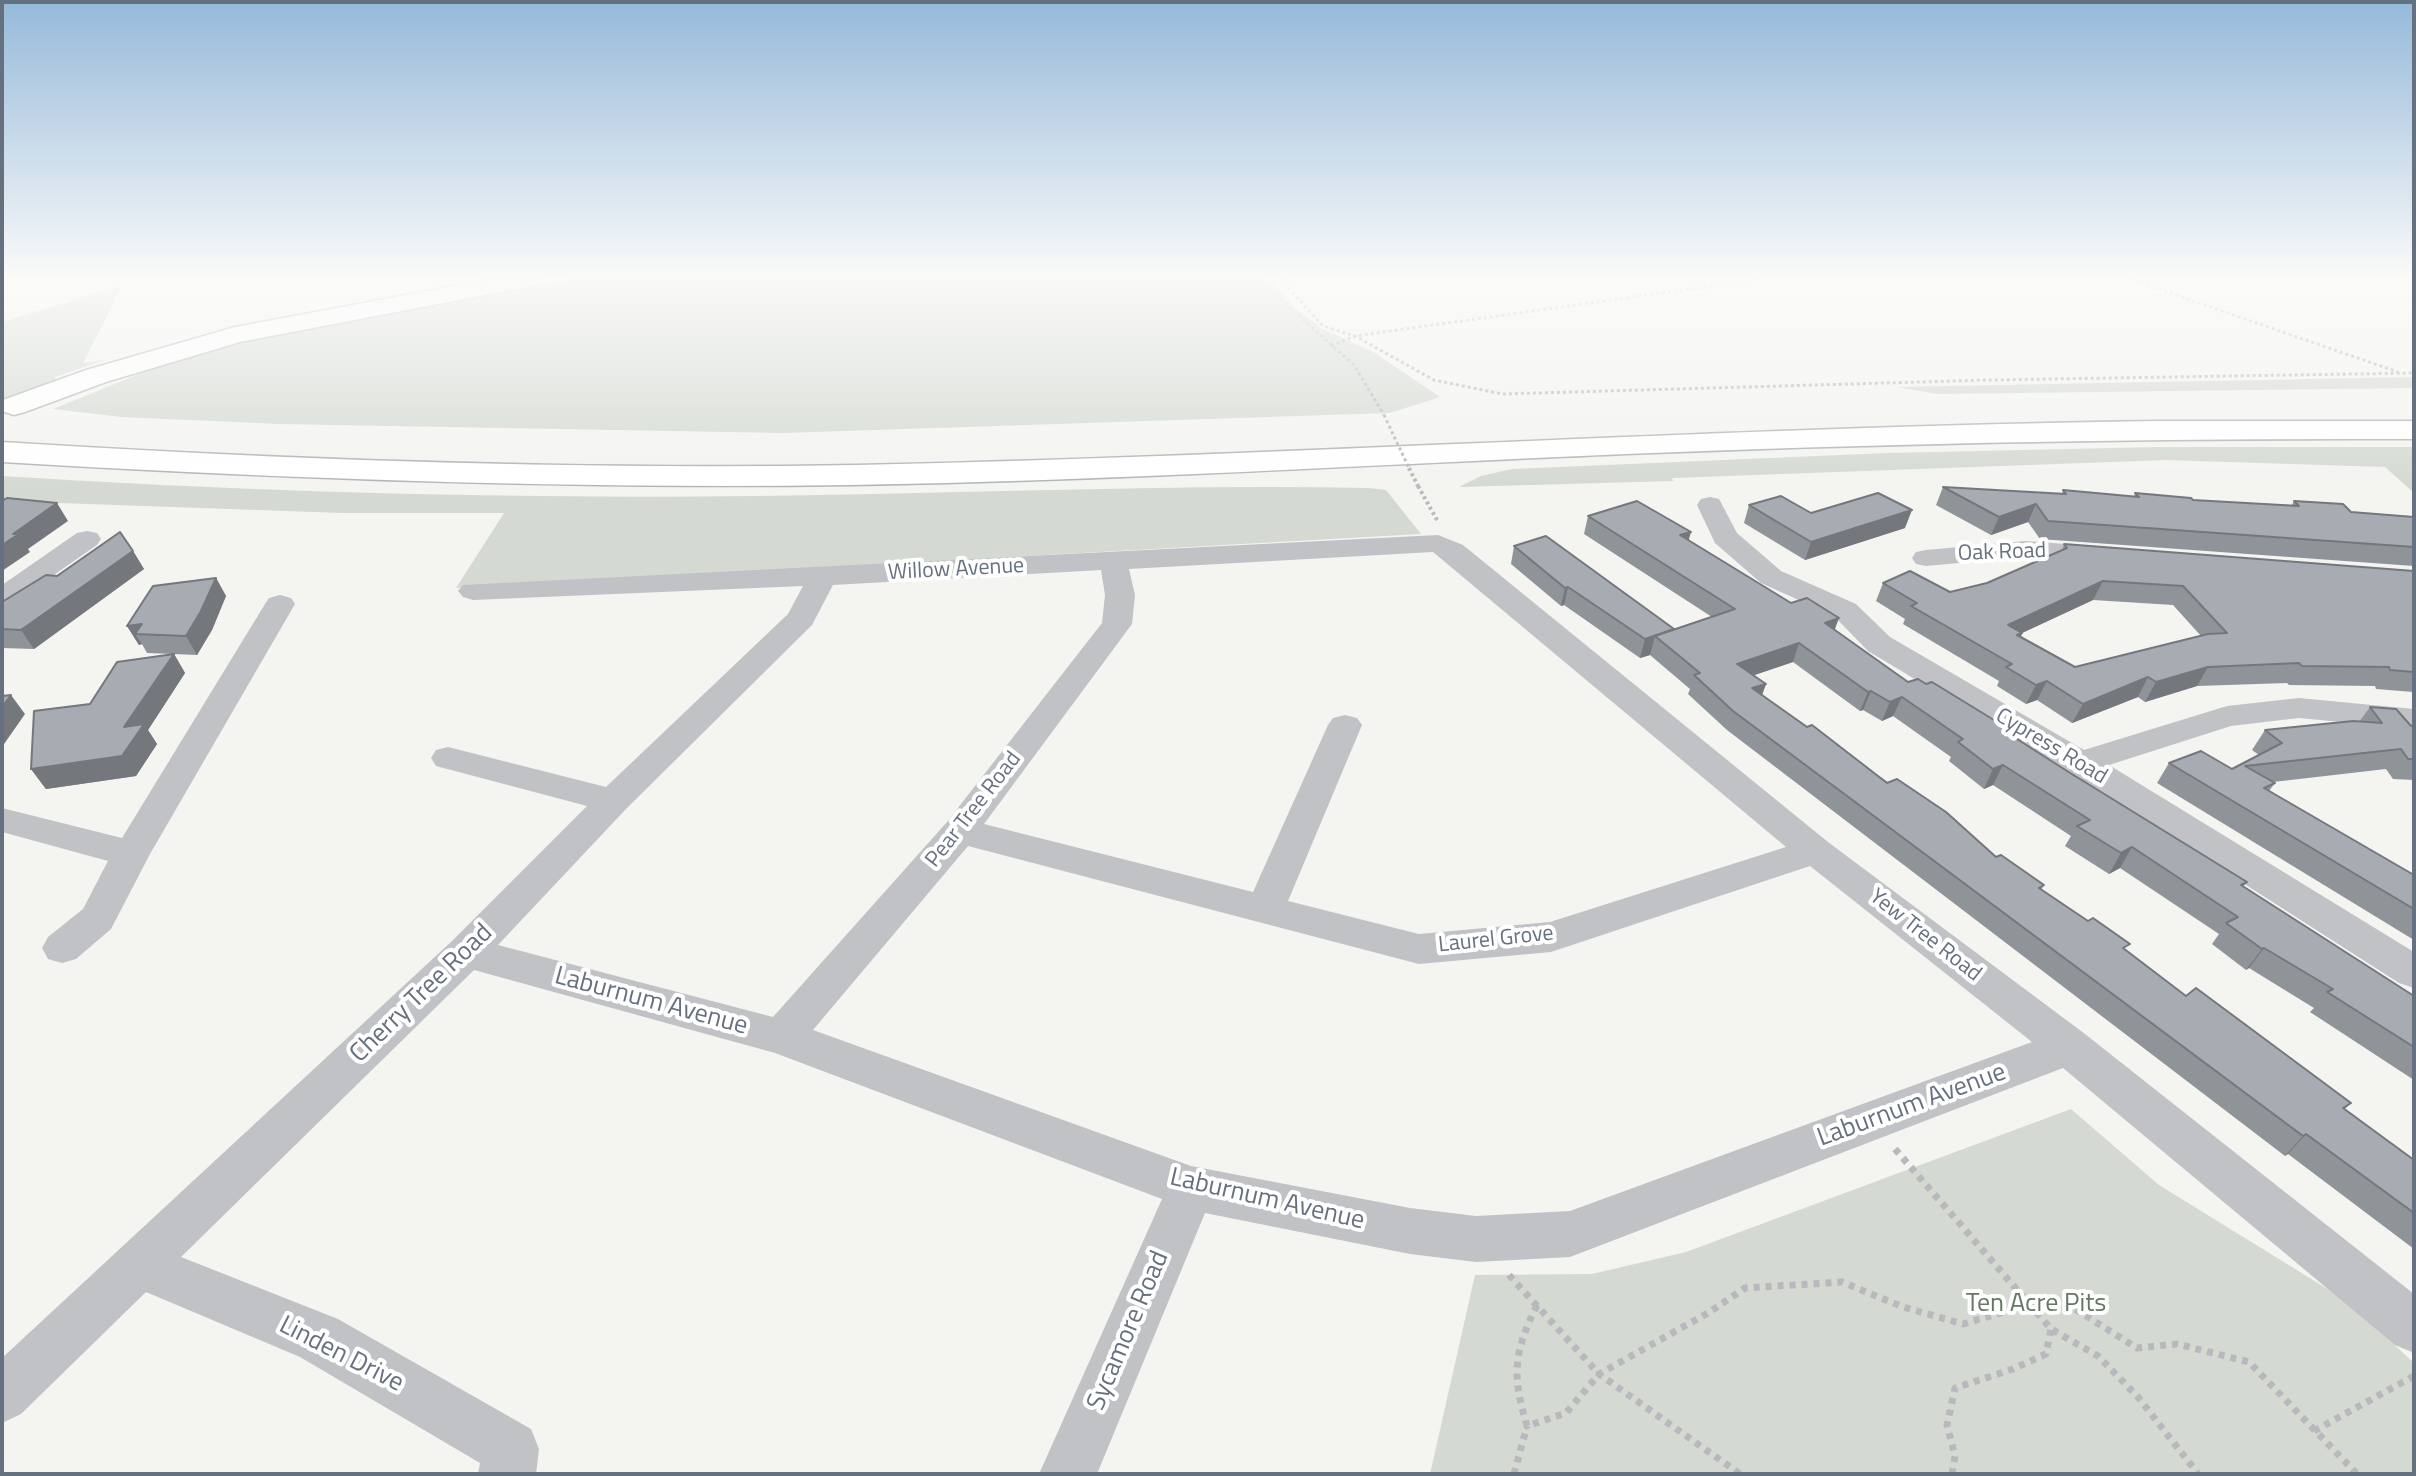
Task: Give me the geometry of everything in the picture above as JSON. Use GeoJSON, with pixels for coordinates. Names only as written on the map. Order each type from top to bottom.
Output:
{"type":"FeatureCollection","features":[{"type":"Feature","properties":{"kind":"main road"},"geometry":{"type":"LineString","coordinates":[[8,415],[96,376],[191,348]]}},
{"type":"Feature","properties":{"kind":"main road"},"geometry":{"type":"LineString","coordinates":[[8,415],[40,428],[283,442],[743,450],[1068,444],[1903,410],[2414,407]]}},
{"type":"Feature","properties":{"kind":"main road"},"geometry":{"type":"LineString","coordinates":[[2,452],[225,467],[617,476],[967,472],[1925,435],[2133,430],[2414,430]]}},
{"type":"Feature","properties":{"kind":"street","name":"Cypress Road"},"geometry":{"type":"LineString","coordinates":[[1710,505],[1725,537],[1771,577],[1845,610],[1879,644],[2080,763],[2414,972]]}},
{"type":"Feature","properties":{"kind":"street","name":"Willow Avenue"},"geometry":{"type":"LineString","coordinates":[[473,591],[1114,562],[1438,533]]}},
{"type":"Feature","properties":{"kind":"street","name":"Yew Tree Road"},"geometry":{"type":"LineString","coordinates":[[1438,533],[1453,551],[1815,851],[2069,1047],[2414,1327]]}},
{"type":"Feature","properties":{"kind":"street"},"geometry":{"type":"LineString","coordinates":[[2,598],[87,539]]}},
{"type":"Feature","properties":{"kind":"street","name":"Oak Road"},"geometry":{"type":"LineString","coordinates":[[1926,558],[2025,549],[2134,557]]}},
{"type":"Feature","properties":{"kind":"street","name":"Pear Tree Road"},"geometry":{"type":"LineString","coordinates":[[782,1037],[960,831],[1117,624],[1120,595],[1114,562]]}},
{"type":"Feature","properties":{"kind":"street","name":"Cherry Tree Road"},"geometry":{"type":"LineString","coordinates":[[2,1395],[466,952],[613,801],[801,619],[823,577]]}},
{"type":"Feature","properties":{"kind":"street"},"geometry":{"type":"LineString","coordinates":[[62,948],[97,919],[131,854],[280,604]]}},
{"type":"Feature","properties":{"kind":"street"},"geometry":{"type":"LineString","coordinates":[[2080,763],[2227,716],[2299,708],[2414,719]]}},
{"type":"Feature","properties":{"kind":"street"},"geometry":{"type":"LineString","coordinates":[[1266,907],[1345,725]]}},
{"type":"Feature","properties":{"kind":"street"},"geometry":{"type":"LineString","coordinates":[[448,758],[613,801]]}},
{"type":"Feature","properties":{"kind":"street"},"geometry":{"type":"LineString","coordinates":[[2,820],[131,854]]}},
{"type":"Feature","properties":{"kind":"street","name":"Laurel Grove"},"geometry":{"type":"LineString","coordinates":[[960,831],[1266,907],[1419,949],[1551,937],[1815,851]]}},
{"type":"Feature","properties":{"kind":"street","name":"Laburnum Avenue"},"geometry":{"type":"LineString","coordinates":[[466,952],[782,1037],[1191,1188],[1410,1231],[1476,1239],[1570,1234],[2069,1047]]}},
{"type":"Feature","properties":{"kind":"street","name":"Sycamore Road"},"geometry":{"type":"LineString","coordinates":[[1068,1474],[1191,1188]]}},
{"type":"Feature","properties":{"kind":"street","name":"Linden Drive"},"geometry":{"type":"LineString","coordinates":[[141,1265],[333,1346],[511,1449],[507,1474]]}},
{"type":"Feature","properties":{"kind":"path"},"geometry":{"type":"LineString","coordinates":[[1334,348],[1363,375],[1438,533]]}},
{"type":"Feature","properties":{"kind":"path"},"geometry":{"type":"LineString","coordinates":[[1376,348],[1434,380],[1502,394],[2005,379],[2414,373]]}},
{"type":"Feature","properties":{"kind":"path"},"geometry":{"type":"LineString","coordinates":[[2331,348],[2404,373]]}},
{"type":"Feature","properties":{"kind":"path"},"geometry":{"type":"LineString","coordinates":[[1870,1122],[2051,1329],[2098,1356],[2138,1397],[2198,1474]]}},
{"type":"Feature","properties":{"kind":"path"},"geometry":{"type":"LineString","coordinates":[[1476,1239],[1599,1374],[1740,1474]]}},
{"type":"Feature","properties":{"kind":"path"},"geometry":{"type":"LineString","coordinates":[[1527,1426],[1566,1413],[1599,1374],[1708,1313],[1745,1288],[1842,1282],[1903,1307],[1963,1324],[2004,1312],[2027,1300],[2064,1302],[2137,1348],[2177,1344],[2249,1362],[2357,1474]]}},
{"type":"Feature","properties":{"kind":"path"},"geometry":{"type":"LineString","coordinates":[[1514,1474],[1527,1426],[1515,1386],[1522,1336],[1537,1305]]}},
{"type":"Feature","properties":{"kind":"path"},"geometry":{"type":"LineString","coordinates":[[1952,1474],[1955,1456],[1947,1425],[1955,1388],[2013,1369],[2046,1354],[2051,1329]]}},
{"type":"Feature","properties":{"kind":"path"},"geometry":{"type":"LineString","coordinates":[[2314,1431],[2414,1376]]}},
{"type":"Feature","properties":{"kind":"green space"},"geometry":{"type":"Polygon","coordinates":[[[2,348],[91,348],[83,363],[104,360],[55,377],[59,387],[13,404],[2,404],[2,348]]]}},
{"type":"Feature","properties":{"kind":"green space"},"geometry":{"type":"Polygon","coordinates":[[[220,348],[1364,348],[1440,397],[1390,413],[784,433],[279,424],[121,417],[53,409],[171,361],[220,348]]]}},
{"type":"Feature","properties":{"kind":"green space"},"geometry":{"type":"Polygon","coordinates":[[[2414,377],[2414,388],[1938,394],[1897,387],[2414,377]]]}},
{"type":"Feature","properties":{"kind":"green space"},"geometry":{"type":"Polygon","coordinates":[[[2157,447],[2414,447],[2414,493],[2385,467],[2166,460],[1459,487],[1481,476],[1512,469],[1887,453],[2157,447]]]}},
{"type":"Feature","properties":{"kind":"green space"},"geometry":{"type":"Polygon","coordinates":[[[2,476],[285,490],[568,496],[757,496],[1216,487],[1369,488],[1386,490],[1421,534],[456,588],[504,513],[343,513],[2,501],[2,476]]]}},
{"type":"Feature","properties":{"kind":"green space","name":"Ten Acre Pits"},"geometry":{"type":"Polygon","coordinates":[[[2071,1109],[2159,1185],[2347,1301],[2414,1363],[2414,1474],[1430,1474],[1475,1275],[1592,1274],[1686,1252],[2071,1109]]]}},
{"type":"Feature","properties":{"kind":"building"},"geometry":{"type":"Polygon","coordinates":[[[1943,487],[2066,494],[2063,490],[2139,497],[2135,493],[2299,506],[2294,501],[2343,504],[2351,512],[2414,517],[2414,547],[2048,521],[2036,504],[1999,517],[1943,487]]]}},
{"type":"Feature","properties":{"kind":"building"},"geometry":{"type":"Polygon","coordinates":[[[1878,493],[1912,510],[1811,542],[1749,505],[1781,496],[1811,513],[1878,493]]]}},
{"type":"Feature","properties":{"kind":"building"},"geometry":{"type":"Polygon","coordinates":[[[7,498],[57,503],[2,545],[2,501],[7,498]]]}},
{"type":"Feature","properties":{"kind":"building"},"geometry":{"type":"Polygon","coordinates":[[[1637,501],[1691,532],[1680,535],[1791,603],[1807,598],[1839,618],[1825,623],[1908,682],[1918,679],[1926,684],[1932,682],[2020,736],[2017,739],[2247,882],[2241,885],[2414,996],[2414,1047],[2327,992],[2333,989],[2262,949],[2226,923],[2238,917],[2132,847],[2121,853],[2077,826],[2090,820],[2003,765],[1993,769],[1958,742],[1963,739],[1902,697],[1890,702],[1868,692],[1799,643],[1737,664],[1766,684],[1752,688],[1807,727],[1812,725],[1887,783],[1897,779],[1946,812],[1996,857],[2001,855],[2044,885],[2039,888],[2088,921],[2093,918],[2130,944],[2123,948],[2186,996],[2196,988],[2351,1103],[2343,1108],[2414,1160],[2414,1213],[2306,1134],[2303,1136],[1733,711],[1694,675],[1700,673],[1655,636],[1735,609],[1588,516],[1637,501]]]}},
{"type":"Feature","properties":{"kind":"building"},"geometry":{"type":"Polygon","coordinates":[[[120,532],[133,551],[21,630],[2,629],[2,602],[46,575],[57,576],[120,532]]]}},
{"type":"Feature","properties":{"kind":"building"},"geometry":{"type":"Polygon","coordinates":[[[1546,536],[1674,629],[1645,639],[1568,587],[1565,588],[1514,546],[1546,536]]]}},
{"type":"Feature","properties":{"kind":"building"},"geometry":{"type":"Polygon","coordinates":[[[2064,544],[2414,571],[2414,672],[2390,670],[2389,667],[2302,666],[2299,663],[2208,667],[2156,682],[2148,677],[2083,704],[2047,681],[2036,685],[2006,667],[2012,664],[1911,606],[1917,603],[1883,583],[1910,571],[1950,592],[1987,583],[2067,548],[2064,544]],[[2103,581],[2008,625],[2022,633],[2017,635],[2075,667],[2208,634],[2227,633],[2183,586],[2103,581]]]}},
{"type":"Feature","properties":{"kind":"building"},"geometry":{"type":"Polygon","coordinates":[[[216,578],[186,636],[135,634],[142,624],[127,626],[153,586],[216,578]]]}},
{"type":"Feature","properties":{"kind":"building"},"geometry":{"type":"Polygon","coordinates":[[[174,654],[124,727],[144,724],[122,756],[31,769],[34,711],[90,704],[117,662],[174,654]]]}},
{"type":"Feature","properties":{"kind":"building"},"geometry":{"type":"Polygon","coordinates":[[[11,695],[2,707],[2,696],[11,695]]]}},
{"type":"Feature","properties":{"kind":"building"},"geometry":{"type":"Polygon","coordinates":[[[2370,707],[2396,709],[2414,726],[2414,759],[2408,759],[2401,749],[2245,766],[2275,783],[2264,788],[2414,875],[2414,909],[2169,763],[2201,751],[2232,769],[2282,743],[2265,730],[2353,721],[2382,723],[2370,707]]]}}]}
